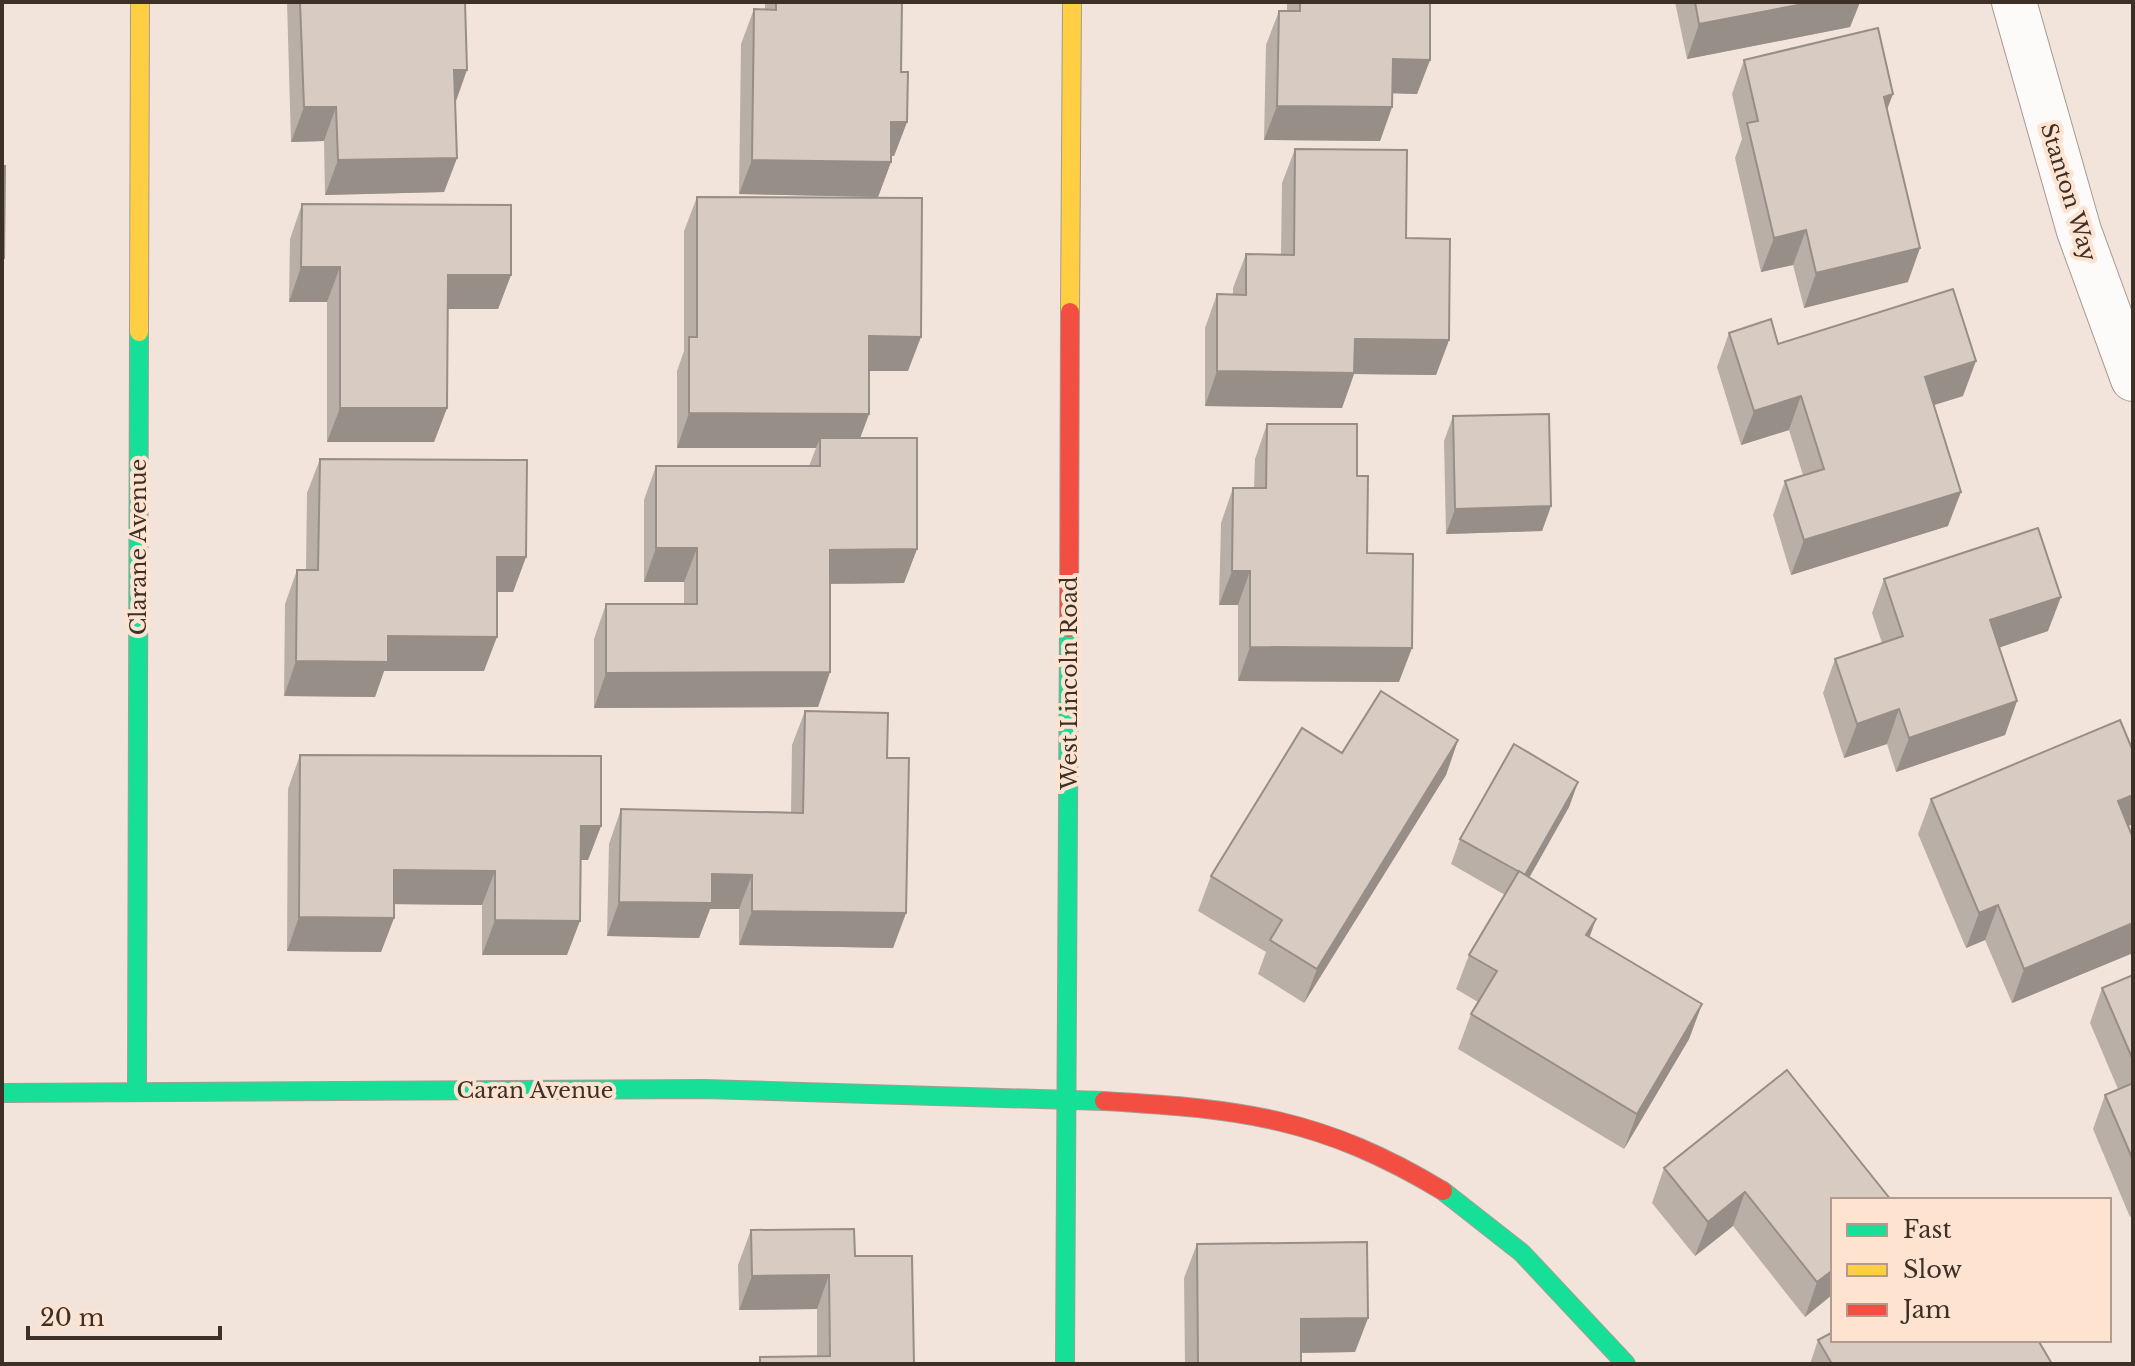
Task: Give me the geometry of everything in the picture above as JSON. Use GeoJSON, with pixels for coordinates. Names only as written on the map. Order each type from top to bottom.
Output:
{"type":"FeatureCollection","features":[{"type":"Feature","properties":{"kind":"street","name":"Clarane Avenue"},"geometry":{"type":"LineString","coordinates":[[137,1092],[140,2]]}},
{"type":"Feature","properties":{"kind":"street","name":"West Lincoln Road"},"geometry":{"type":"LineString","coordinates":[[1065,1364],[1072,2]]}},
{"type":"Feature","properties":{"kind":"street","name":"Stanton Way"},"geometry":{"type":"LineString","coordinates":[[2014,2],[2079,231],[2133,379]]}},
{"type":"Feature","properties":{"kind":"street","name":"Caran Avenue"},"geometry":{"type":"LineString","coordinates":[[2,1093],[799,1088],[1068,1098],[1236,1109],[1309,1127],[1378,1155],[1444,1190],[1513,1240],[1573,1300],[1626,1364]]}},
{"type":"Feature","properties":{"kind":"building"},"geometry":{"type":"Polygon","coordinates":[[[300,2],[465,2],[467,70],[454,70],[457,158],[338,160],[336,107],[304,107],[300,2]]]}},
{"type":"Feature","properties":{"kind":"building"},"geometry":{"type":"Polygon","coordinates":[[[776,2],[902,2],[901,72],[908,72],[907,122],[891,122],[891,162],[752,160],[754,9],[776,10],[776,2]]]}},
{"type":"Feature","properties":{"kind":"building"},"geometry":{"type":"Polygon","coordinates":[[[1300,2],[1430,2],[1430,60],[1393,59],[1392,107],[1277,106],[1279,11],[1300,11],[1300,2]]]}},
{"type":"Feature","properties":{"kind":"building"},"geometry":{"type":"Polygon","coordinates":[[[1695,2],[1814,2],[1699,24],[1695,2]]]}},
{"type":"Feature","properties":{"kind":"building"},"geometry":{"type":"Polygon","coordinates":[[[1878,28],[1893,94],[1884,97],[1920,248],[1816,273],[1806,230],[1774,238],[1747,123],[1758,121],[1744,60],[1878,28]]]}},
{"type":"Feature","properties":{"kind":"building"},"geometry":{"type":"Polygon","coordinates":[[[1295,149],[1407,150],[1406,238],[1450,239],[1449,340],[1355,339],[1354,373],[1217,371],[1217,294],[1246,295],[1246,254],[1294,255],[1295,149]]]}},
{"type":"Feature","properties":{"kind":"building"},"geometry":{"type":"Polygon","coordinates":[[[2,166],[5,166],[4,258],[2,258],[2,166]]]}},
{"type":"Feature","properties":{"kind":"building"},"geometry":{"type":"Polygon","coordinates":[[[697,197],[922,198],[921,337],[869,336],[869,414],[689,413],[689,337],[697,337],[697,197]]]}},
{"type":"Feature","properties":{"kind":"building"},"geometry":{"type":"Polygon","coordinates":[[[302,204],[511,205],[511,275],[448,275],[447,408],[340,408],[340,267],[301,267],[302,204]]]}},
{"type":"Feature","properties":{"kind":"building"},"geometry":{"type":"Polygon","coordinates":[[[1953,289],[1976,361],[1925,377],[1961,492],[1804,540],[1785,481],[1824,469],[1801,396],[1754,411],[1729,333],[1771,319],[1778,344],[1953,289]]]}},
{"type":"Feature","properties":{"kind":"building"},"geometry":{"type":"Polygon","coordinates":[[[1549,414],[1551,506],[1455,509],[1453,416],[1549,414]]]}},
{"type":"Feature","properties":{"kind":"building"},"geometry":{"type":"Polygon","coordinates":[[[1267,424],[1357,424],[1357,476],[1368,476],[1367,553],[1413,554],[1412,648],[1250,647],[1250,571],[1232,571],[1233,488],[1266,488],[1267,424]]]}},
{"type":"Feature","properties":{"kind":"building"},"geometry":{"type":"Polygon","coordinates":[[[820,438],[917,438],[917,549],[830,550],[830,672],[606,673],[606,604],[697,604],[697,548],[656,548],[656,466],[820,466],[820,438]]]}},
{"type":"Feature","properties":{"kind":"building"},"geometry":{"type":"Polygon","coordinates":[[[320,459],[527,460],[526,557],[497,557],[497,637],[388,636],[388,662],[296,661],[297,570],[318,570],[320,459]]]}},
{"type":"Feature","properties":{"kind":"building"},"geometry":{"type":"Polygon","coordinates":[[[2038,528],[2061,597],[1990,620],[2017,701],[1909,738],[1899,709],[1857,724],[1835,659],[1903,636],[1884,579],[2038,528]]]}},
{"type":"Feature","properties":{"kind":"building"},"geometry":{"type":"Polygon","coordinates":[[[1381,691],[1458,740],[1317,969],[1270,940],[1282,920],[1211,876],[1302,728],[1342,753],[1381,691]]]}},
{"type":"Feature","properties":{"kind":"building"},"geometry":{"type":"Polygon","coordinates":[[[805,711],[888,713],[887,758],[909,758],[906,913],[752,911],[752,875],[712,874],[712,903],[619,902],[621,809],[803,813],[805,711]]]}},
{"type":"Feature","properties":{"kind":"building"},"geometry":{"type":"Polygon","coordinates":[[[2120,720],[2133,751],[2133,795],[2118,801],[2133,838],[2133,923],[2024,969],[1998,905],[1979,913],[1931,799],[2120,720]]]}},
{"type":"Feature","properties":{"kind":"building"},"geometry":{"type":"Polygon","coordinates":[[[1514,744],[1578,782],[1525,875],[1460,839],[1514,744]]]}},
{"type":"Feature","properties":{"kind":"building"},"geometry":{"type":"Polygon","coordinates":[[[300,755],[601,756],[601,826],[581,826],[580,921],[495,920],[495,871],[394,870],[394,918],[299,917],[300,755]]]}},
{"type":"Feature","properties":{"kind":"building"},"geometry":{"type":"Polygon","coordinates":[[[1519,871],[1596,919],[1586,935],[1702,1004],[1637,1114],[1471,1014],[1497,971],[1469,955],[1519,871]]]}},
{"type":"Feature","properties":{"kind":"building"},"geometry":{"type":"Polygon","coordinates":[[[2133,975],[2133,1060],[2102,988],[2133,975]]]}},
{"type":"Feature","properties":{"kind":"building"},"geometry":{"type":"Polygon","coordinates":[[[1787,1070],[1889,1198],[1831,1198],[1831,1272],[1817,1282],[1745,1192],[1708,1222],[1664,1168],[1787,1070]]]}},
{"type":"Feature","properties":{"kind":"building"},"geometry":{"type":"Polygon","coordinates":[[[2133,1083],[2133,1160],[2105,1095],[2133,1083]]]}},
{"type":"Feature","properties":{"kind":"building"},"geometry":{"type":"Polygon","coordinates":[[[854,1229],[855,1256],[912,1256],[914,1364],[760,1364],[760,1357],[830,1356],[829,1275],[752,1276],[751,1230],[854,1229]]]}},
{"type":"Feature","properties":{"kind":"building"},"geometry":{"type":"Polygon","coordinates":[[[1367,1242],[1368,1318],[1301,1319],[1301,1364],[1198,1364],[1197,1244],[1367,1242]]]}},
{"type":"Feature","properties":{"kind":"building"},"geometry":{"type":"Polygon","coordinates":[[[1831,1333],[1831,1342],[2039,1342],[2052,1364],[1832,1364],[1818,1340],[1831,1333]]]}},
{"type":"Feature","properties":{"kind":"traffic: fast"},"geometry":{"type":"LineString","coordinates":[[137,1092],[139,332]]}},
{"type":"Feature","properties":{"kind":"traffic: fast"},"geometry":{"type":"LineString","coordinates":[[1065,1364],[1069,628]]}},
{"type":"Feature","properties":{"kind":"traffic: fast"},"geometry":{"type":"LineString","coordinates":[[2,1093],[705,1089],[1104,1101]]}},
{"type":"Feature","properties":{"kind":"traffic: fast"},"geometry":{"type":"LineString","coordinates":[[1443,1191],[1522,1253],[1626,1364]]}},
{"type":"Feature","properties":{"kind":"traffic: slow"},"geometry":{"type":"LineString","coordinates":[[139,332],[140,2]]}},
{"type":"Feature","properties":{"kind":"traffic: slow"},"geometry":{"type":"LineString","coordinates":[[1070,312],[1072,2]]}},
{"type":"Feature","properties":{"kind":"traffic: jam"},"geometry":{"type":"LineString","coordinates":[[1069,628],[1070,312]]}},
{"type":"Feature","properties":{"kind":"traffic: jam"},"geometry":{"type":"LineString","coordinates":[[1104,1101],[1198,1108],[1280,1122],[1358,1147],[1443,1191]]}}]}
